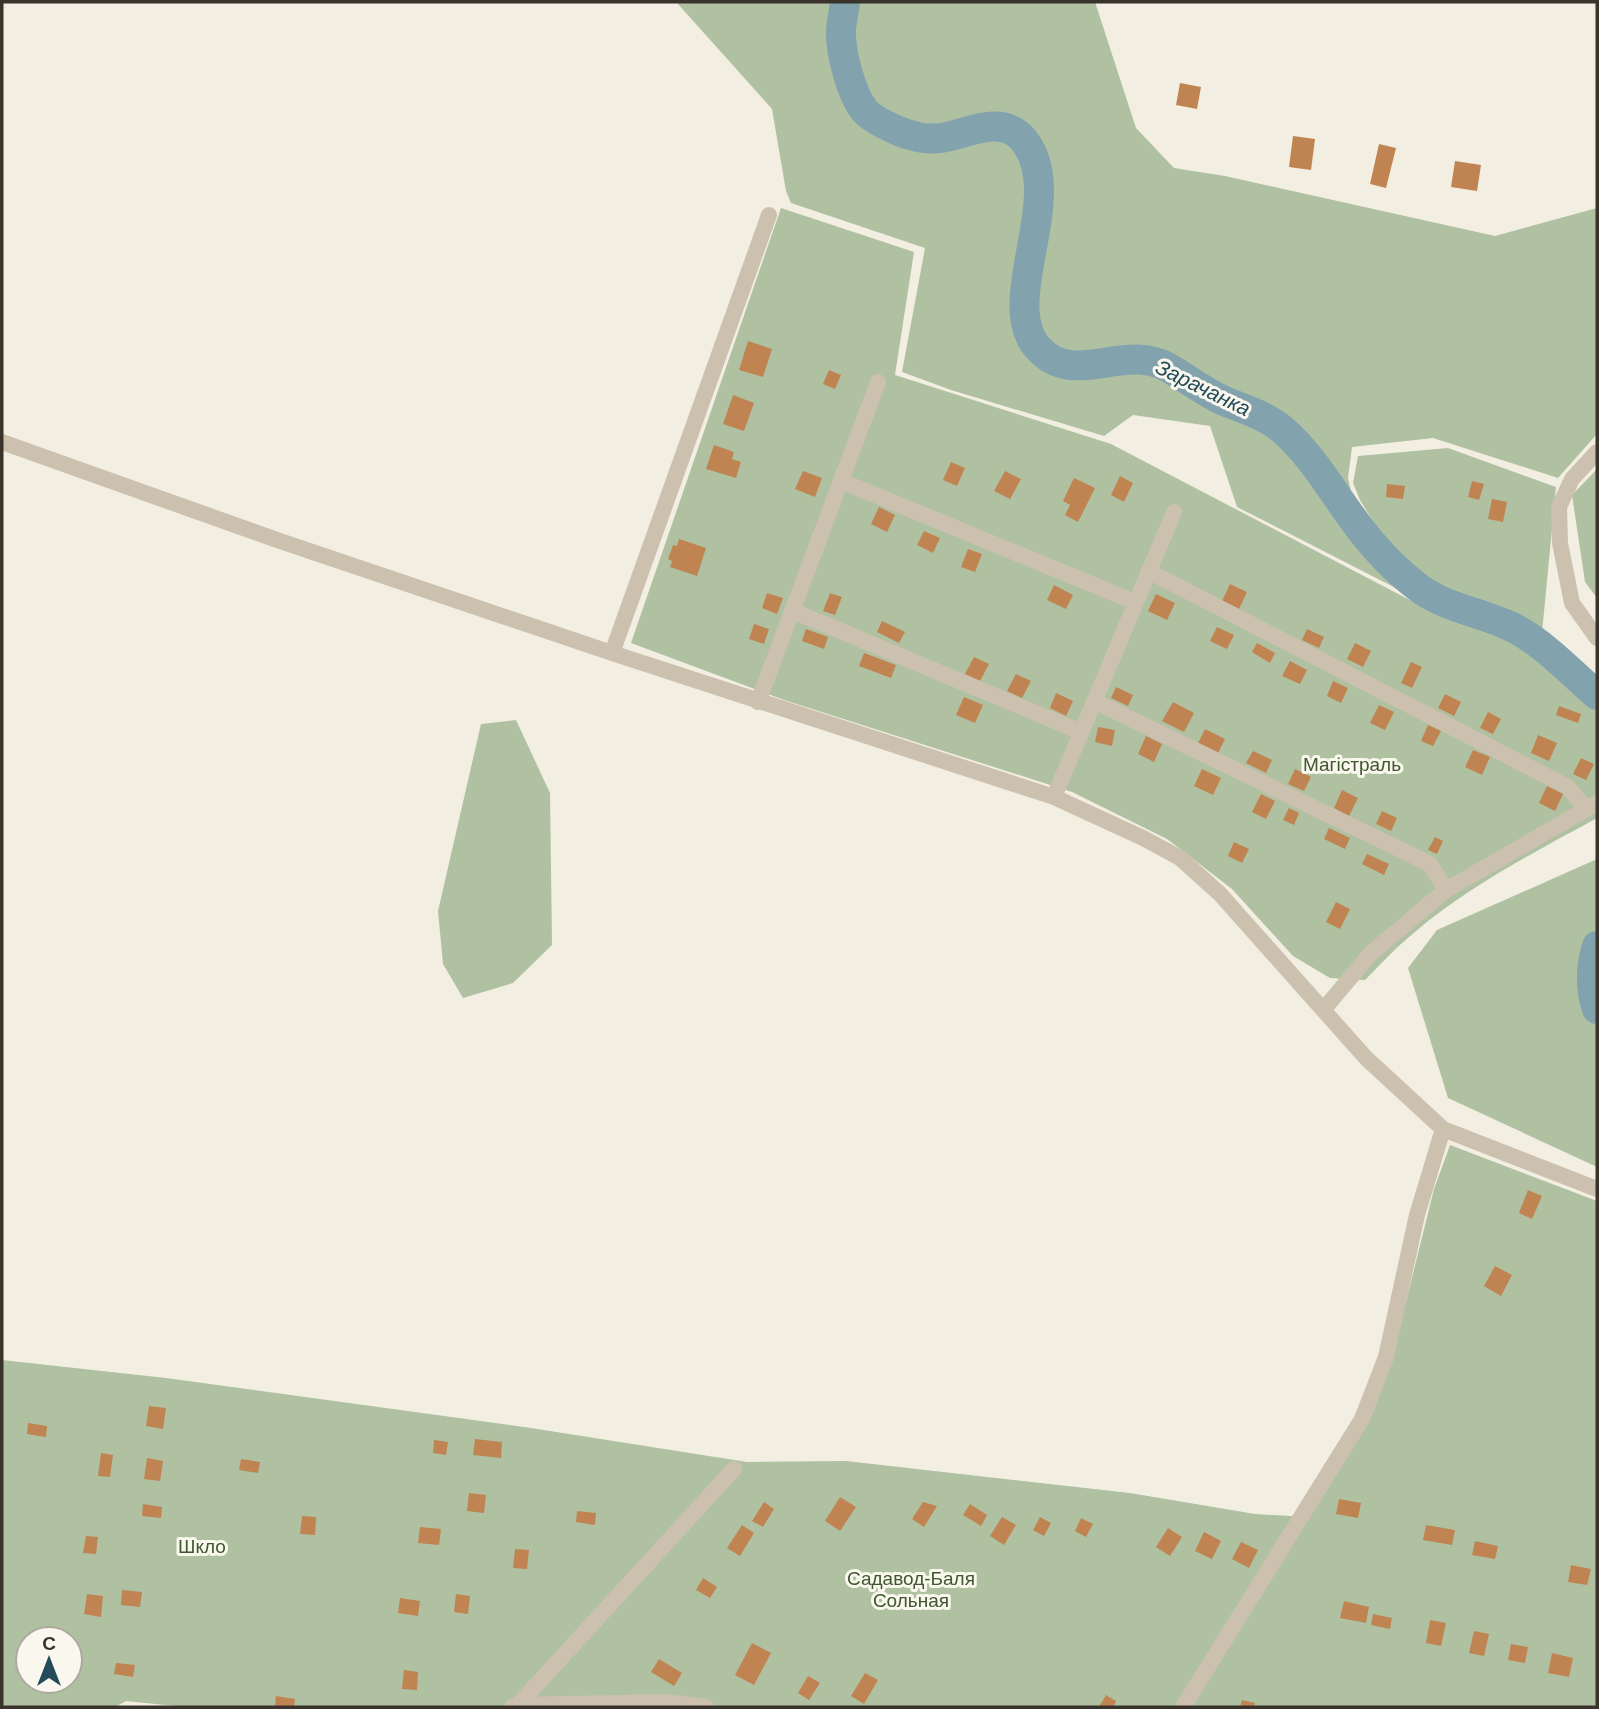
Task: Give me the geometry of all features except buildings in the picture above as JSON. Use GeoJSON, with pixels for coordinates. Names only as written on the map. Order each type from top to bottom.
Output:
{"type":"FeatureCollection","features":[{"type":"Feature","properties":{"kind":"street"},"geometry":{"type":"LineString","coordinates":[[612,653],[769,215]]}},
{"type":"Feature","properties":{"kind":"street"},"geometry":{"type":"LineString","coordinates":[[758,702],[878,382]]}},
{"type":"Feature","properties":{"kind":"street"},"geometry":{"type":"LineString","coordinates":[[2,442],[277,540],[758,702],[1054,797],[1143,838],[1180,858],[1220,894],[1366,1058],[1443,1129],[1597,1189]]}},
{"type":"Feature","properties":{"kind":"street"},"geometry":{"type":"LineString","coordinates":[[1597,452],[1572,479],[1559,507],[1560,543],[1572,603],[1597,638]]}},
{"type":"Feature","properties":{"kind":"street"},"geometry":{"type":"LineString","coordinates":[[841,481],[1135,602]]}},
{"type":"Feature","properties":{"kind":"street"},"geometry":{"type":"LineString","coordinates":[[1054,797],[1174,512]]}},
{"type":"Feature","properties":{"kind":"street"},"geometry":{"type":"LineString","coordinates":[[1148,571],[1568,787],[1592,806],[1446,890],[1371,953],[1324,1009]]}},
{"type":"Feature","properties":{"kind":"street"},"geometry":{"type":"LineString","coordinates":[[793,611],[1081,732]]}},
{"type":"Feature","properties":{"kind":"street"},"geometry":{"type":"LineString","coordinates":[[1094,701],[1430,864],[1446,890]]}},
{"type":"Feature","properties":{"kind":"street"},"geometry":{"type":"LineString","coordinates":[[1183,1707],[1362,1419],[1386,1357],[1418,1215],[1443,1129]]}},
{"type":"Feature","properties":{"kind":"street"},"geometry":{"type":"LineString","coordinates":[[515,1706],[734,1469]]}},
{"type":"Feature","properties":{"kind":"street"},"geometry":{"type":"LineString","coordinates":[[515,1706],[666,1702],[706,1707]]}},
{"type":"Feature","properties":{"kind":"green space"},"geometry":{"type":"Polygon","coordinates":[[[1095,2],[1136,128],[1174,168],[1225,176],[1495,236],[1597,208],[1597,434],[1558,478],[1433,438],[1352,447],[1348,478],[1353,500],[1387,551],[1423,585],[1425,603],[1237,507],[1210,426],[1133,415],[1104,436],[951,390],[902,372],[925,248],[791,203],[786,191],[772,109],[678,4],[1095,2]]]}},
{"type":"Feature","properties":{"kind":"green space","name":"Магістраль"},"geometry":{"type":"Polygon","coordinates":[[[781,208],[914,252],[895,375],[1111,444],[1427,609],[1426,584],[1389,548],[1360,500],[1353,483],[1358,456],[1448,448],[1556,487],[1542,633],[1597,683],[1597,818],[1503,870],[1436,915],[1408,937],[1365,980],[1330,978],[1293,956],[1232,889],[1167,839],[1072,792],[784,700],[631,643],[781,208]]]}},
{"type":"Feature","properties":{"kind":"green space"},"geometry":{"type":"Polygon","coordinates":[[[1597,469],[1597,598],[1585,582],[1572,495],[1597,469]]]}},
{"type":"Feature","properties":{"kind":"green space"},"geometry":{"type":"Polygon","coordinates":[[[516,720],[550,793],[552,945],[513,983],[463,998],[443,964],[438,911],[481,724],[516,720]]]}},
{"type":"Feature","properties":{"kind":"green space"},"geometry":{"type":"Polygon","coordinates":[[[1597,859],[1597,1167],[1448,1098],[1408,968],[1437,930],[1597,859]]]}},
{"type":"Feature","properties":{"kind":"green space"},"geometry":{"type":"Polygon","coordinates":[[[1450,1145],[1597,1201],[1597,1707],[185,1707],[126,1701],[115,1707],[2,1707],[2,1360],[166,1378],[531,1428],[747,1462],[846,1461],[1130,1493],[1255,1514],[1308,1517],[1394,1350],[1434,1189],[1450,1145]]]}},
{"type":"Feature","properties":{"kind":"waterway","name":"Зарачанка"},"geometry":{"type":"LineString","coordinates":[[845,2],[841,33],[843,55],[856,96],[868,114],[901,132],[926,138],[941,138],[982,128],[1003,127],[1021,137],[1035,160],[1039,187],[1037,216],[1024,304],[1027,329],[1039,349],[1053,360],[1068,365],[1152,361],[1169,368],[1220,399],[1269,420],[1284,431],[1310,458],[1364,534],[1405,577],[1438,599],[1526,635],[1597,695]]}},
{"type":"Feature","properties":{"kind":"waterway","name":"Зарачанка"},"geometry":{"type":"LineString","coordinates":[[1597,946],[1592,978],[1597,1009]]}},
{"type":"Feature","properties":{"kind":"park label","name":"Шкло"},"geometry":{"type":"Point","coordinates":[202,1546]}},
{"type":"Feature","properties":{"kind":"park label","name":"Садавод-Баля Сольная"},"geometry":{"type":"Point","coordinates":[911,1589]}}]}
